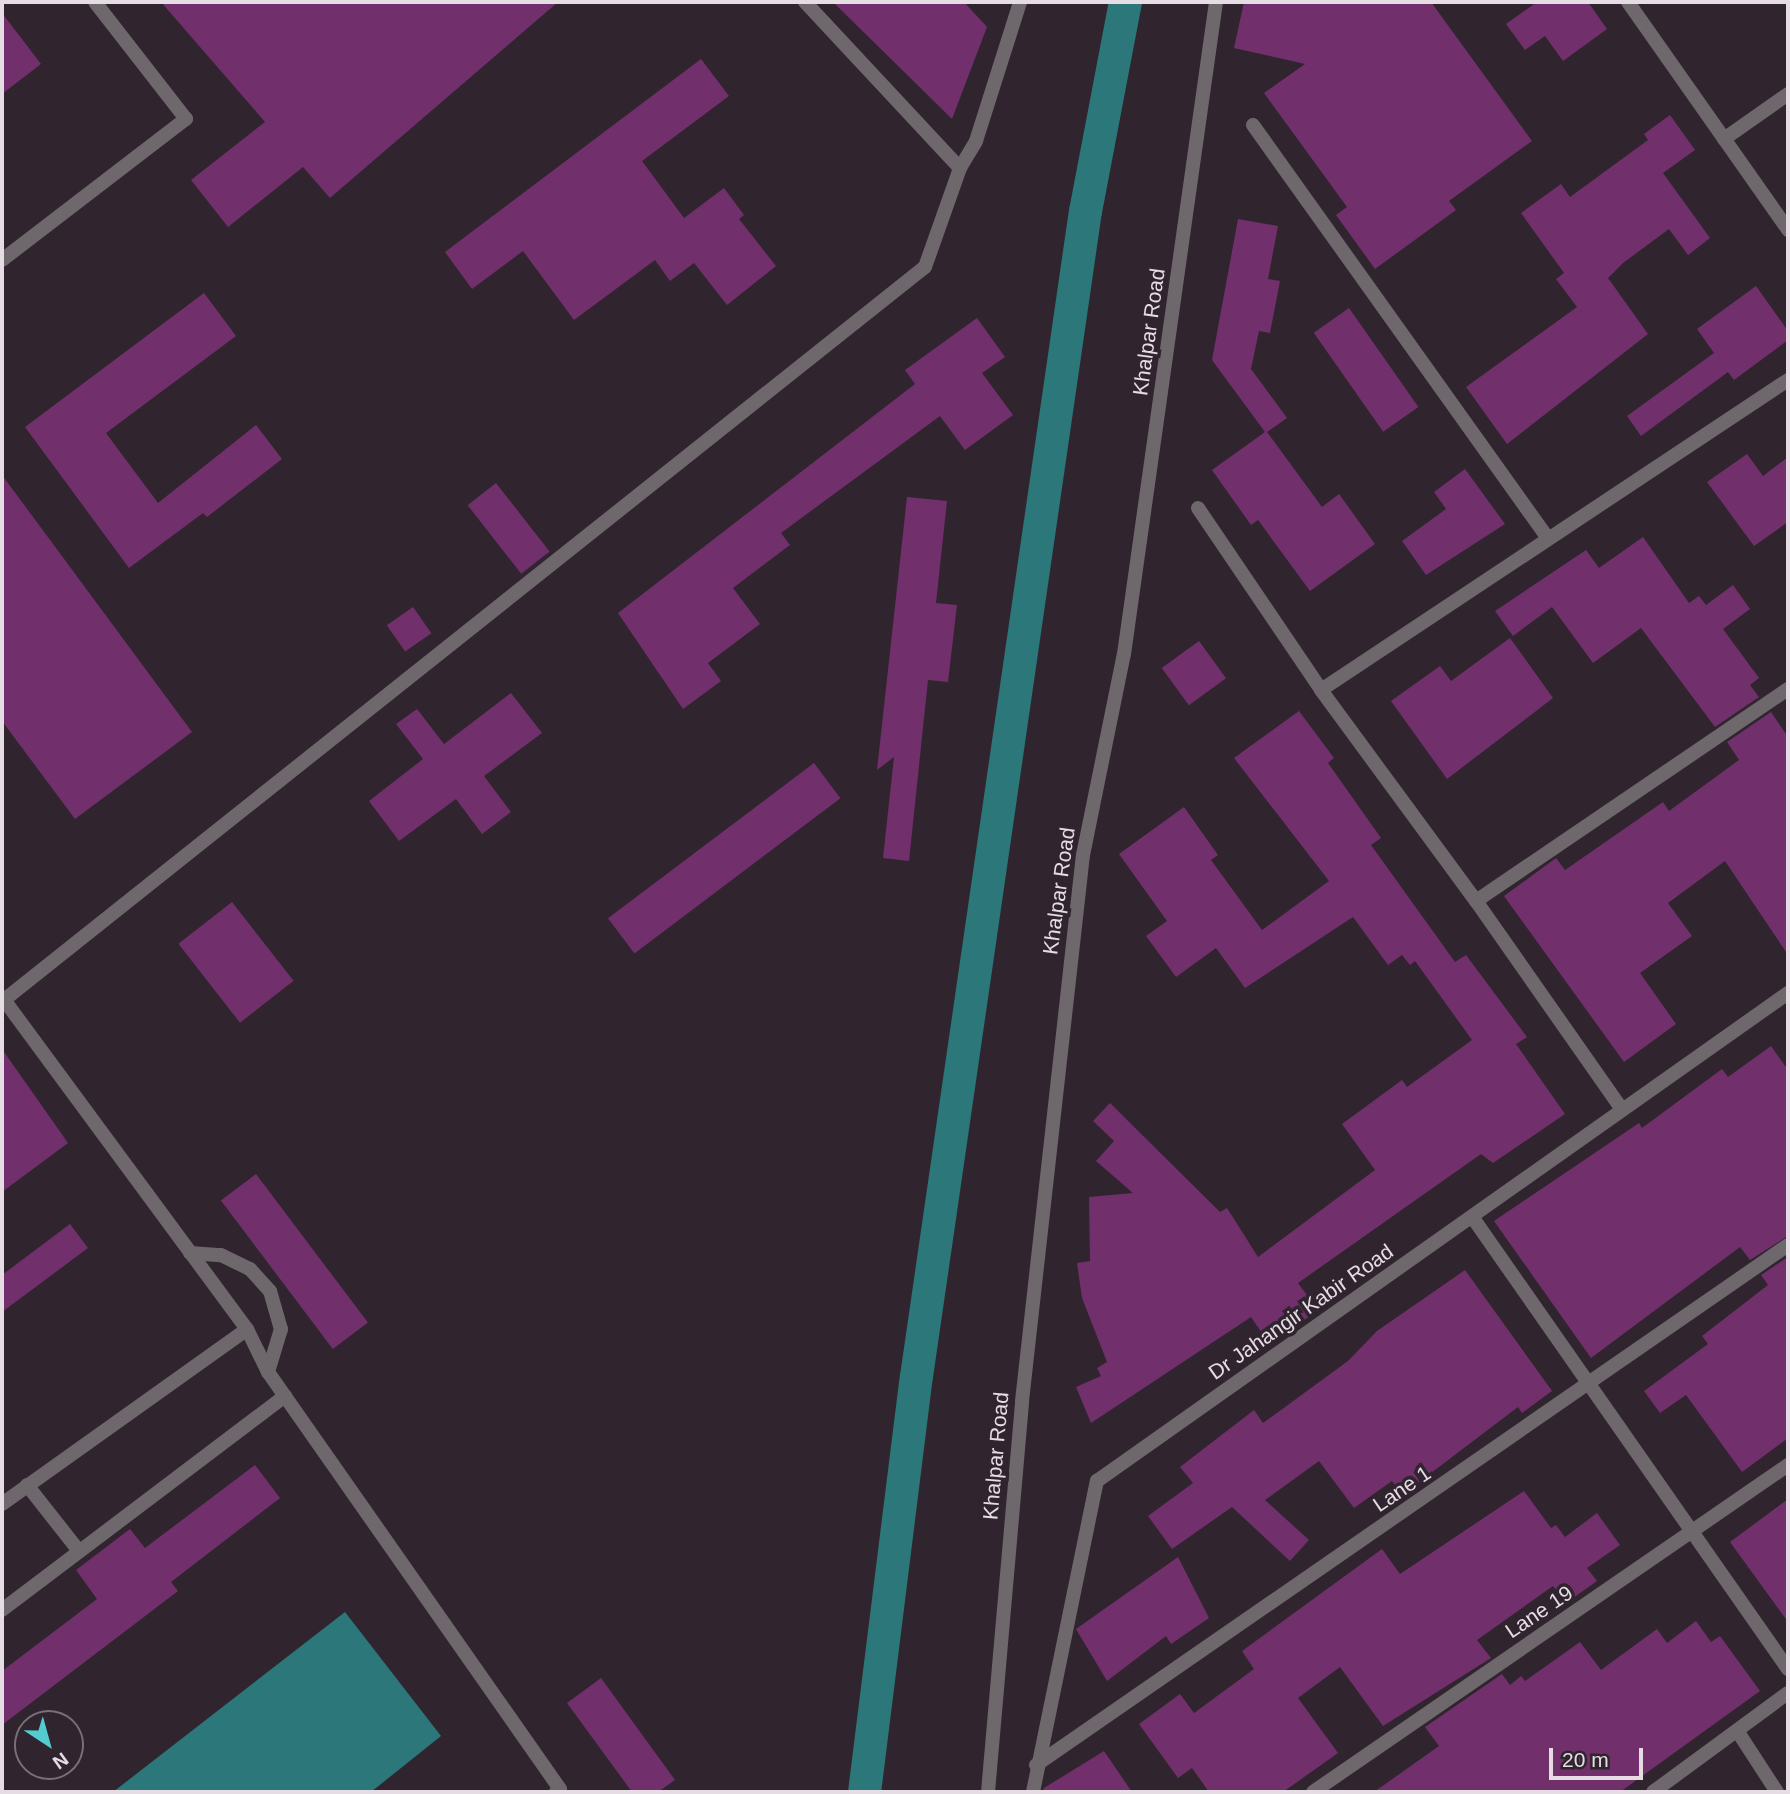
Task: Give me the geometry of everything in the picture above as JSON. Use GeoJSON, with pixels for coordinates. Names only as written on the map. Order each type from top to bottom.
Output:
{"type":"FeatureCollection","features":[{"type":"Feature","properties":{"kind":"street"},"geometry":{"type":"LineString","coordinates":[[2,260],[186,119],[96,2]]}},
{"type":"Feature","properties":{"kind":"street"},"geometry":{"type":"LineString","coordinates":[[806,2],[960,168]]}},
{"type":"Feature","properties":{"kind":"street"},"geometry":{"type":"LineString","coordinates":[[556,1792],[560,1789],[268,1372],[247,1329],[3,998],[925,267],[960,168],[976,141],[1020,2]]}},
{"type":"Feature","properties":{"kind":"street","name":"Khalpar Road"},"geometry":{"type":"LineString","coordinates":[[988,1792],[1022,1401],[1083,855],[1124,654],[1216,2]]}},
{"type":"Feature","properties":{"kind":"street"},"geometry":{"type":"LineString","coordinates":[[1628,2],[1788,230]]}},
{"type":"Feature","properties":{"kind":"street"},"geometry":{"type":"LineString","coordinates":[[1724,139],[1788,94]]}},
{"type":"Feature","properties":{"kind":"street"},"geometry":{"type":"LineString","coordinates":[[1253,125],[1547,537]]}},
{"type":"Feature","properties":{"kind":"street"},"geometry":{"type":"LineString","coordinates":[[1321,690],[1547,537],[1788,380]]}},
{"type":"Feature","properties":{"kind":"street"},"geometry":{"type":"LineString","coordinates":[[1198,508],[1321,690],[1476,901],[1621,1108]]}},
{"type":"Feature","properties":{"kind":"street"},"geometry":{"type":"LineString","coordinates":[[1476,901],[1788,689]]}},
{"type":"Feature","properties":{"kind":"street","name":"Dr Jahangir Kabir Road"},"geometry":{"type":"LineString","coordinates":[[1032,1792],[1097,1481],[1473,1218],[1621,1108],[1788,993]]}},
{"type":"Feature","properties":{"kind":"street"},"geometry":{"type":"LineString","coordinates":[[1473,1218],[1588,1387],[1788,1669]]}},
{"type":"Feature","properties":{"kind":"street","name":"Lane 1"},"geometry":{"type":"LineString","coordinates":[[1037,1765],[1588,1387],[1788,1245]]}},
{"type":"Feature","properties":{"kind":"street"},"geometry":{"type":"LineString","coordinates":[[190,1253],[221,1255],[250,1269],[270,1291],[281,1329],[268,1372]]}},
{"type":"Feature","properties":{"kind":"street"},"geometry":{"type":"LineString","coordinates":[[2,1504],[247,1329]]}},
{"type":"Feature","properties":{"kind":"street"},"geometry":{"type":"LineString","coordinates":[[2,1610],[285,1396]]}},
{"type":"Feature","properties":{"kind":"street","name":"Lane 19"},"geometry":{"type":"LineString","coordinates":[[1313,1792],[1788,1465]]}},
{"type":"Feature","properties":{"kind":"street"},"geometry":{"type":"LineString","coordinates":[[27,1485],[79,1551]]}},
{"type":"Feature","properties":{"kind":"street"},"geometry":{"type":"LineString","coordinates":[[1653,1792],[1788,1693]]}},
{"type":"Feature","properties":{"kind":"street"},"geometry":{"type":"LineString","coordinates":[[1738,1732],[1777,1792]]}},
{"type":"Feature","properties":{"kind":"water"},"geometry":{"type":"Polygon","coordinates":[[[345,1612],[441,1736],[371,1792],[113,1792],[345,1612]]]}},
{"type":"Feature","properties":{"kind":"building"},"geometry":{"type":"Polygon","coordinates":[[[161,2],[558,2],[330,198],[303,167],[228,227],[191,180],[265,122],[161,2]]]}},
{"type":"Feature","properties":{"kind":"building"},"geometry":{"type":"Polygon","coordinates":[[[833,2],[964,2],[987,27],[952,119],[833,2]]]}},
{"type":"Feature","properties":{"kind":"building"},"geometry":{"type":"Polygon","coordinates":[[[1244,2],[1431,2],[1532,141],[1449,201],[1456,210],[1375,269],[1336,215],[1347,207],[1264,93],[1305,64],[1234,48],[1244,2]]]}},
{"type":"Feature","properties":{"kind":"building"},"geometry":{"type":"Polygon","coordinates":[[[1537,2],[1588,2],[1607,29],[1563,61],[1545,36],[1525,50],[1506,24],[1537,2]]]}},
{"type":"Feature","properties":{"kind":"building"},"geometry":{"type":"Polygon","coordinates":[[[2,13],[41,64],[2,94],[2,13]]]}},
{"type":"Feature","properties":{"kind":"building"},"geometry":{"type":"Polygon","coordinates":[[[701,59],[729,96],[642,161],[684,218],[724,188],[744,215],[739,219],[776,266],[727,305],[694,263],[670,281],[655,260],[574,320],[523,251],[472,289],[445,252],[701,59]]]}},
{"type":"Feature","properties":{"kind":"building"},"geometry":{"type":"Polygon","coordinates":[[[1670,115],[1695,150],[1663,173],[1710,238],[1688,255],[1669,229],[1623,263],[1608,278],[1648,334],[1507,444],[1466,387],[1577,307],[1556,279],[1564,273],[1521,213],[1561,184],[1570,197],[1648,140],[1644,134],[1670,115]]]}},
{"type":"Feature","properties":{"kind":"building"},"geometry":{"type":"Polygon","coordinates":[[[1238,219],[1278,226],[1268,279],[1280,281],[1270,333],[1259,331],[1251,369],[1287,418],[1267,432],[1322,507],[1339,494],[1375,544],[1310,591],[1258,520],[1251,525],[1212,470],[1265,432],[1212,360],[1238,219]]]}},
{"type":"Feature","properties":{"kind":"building"},"geometry":{"type":"Polygon","coordinates":[[[1756,286],[1788,331],[1788,340],[1734,380],[1728,372],[1641,436],[1627,416],[1714,353],[1697,329],[1756,286]]]}},
{"type":"Feature","properties":{"kind":"building"},"geometry":{"type":"Polygon","coordinates":[[[204,293],[236,336],[106,433],[158,503],[256,425],[282,459],[207,517],[203,513],[129,568],[25,427],[204,293]]]}},
{"type":"Feature","properties":{"kind":"building"},"geometry":{"type":"Polygon","coordinates":[[[1349,308],[1418,407],[1383,432],[1314,333],[1349,308]]]}},
{"type":"Feature","properties":{"kind":"building"},"geometry":{"type":"Polygon","coordinates":[[[977,318],[1005,357],[982,373],[1013,415],[965,450],[940,416],[781,533],[790,545],[733,588],[760,624],[708,663],[721,681],[683,709],[618,613],[915,384],[905,370],[977,318]]]}},
{"type":"Feature","properties":{"kind":"building"},"geometry":{"type":"Polygon","coordinates":[[[1747,454],[1763,476],[1788,457],[1788,522],[1754,546],[1707,482],[1747,454]]]}},
{"type":"Feature","properties":{"kind":"building"},"geometry":{"type":"Polygon","coordinates":[[[1465,469],[1505,524],[1426,575],[1402,541],[1446,509],[1434,492],[1465,469]]]}},
{"type":"Feature","properties":{"kind":"building"},"geometry":{"type":"Polygon","coordinates":[[[2,475],[192,732],[75,819],[2,721],[2,475]]]}},
{"type":"Feature","properties":{"kind":"building"},"geometry":{"type":"Polygon","coordinates":[[[496,483],[550,552],[521,574],[468,505],[496,483]]]}},
{"type":"Feature","properties":{"kind":"building"},"geometry":{"type":"Polygon","coordinates":[[[907,497],[947,501],[936,603],[957,605],[948,682],[928,680],[909,861],[883,858],[894,757],[877,770],[907,497]]]}},
{"type":"Feature","properties":{"kind":"building"},"geometry":{"type":"Polygon","coordinates":[[[1643,537],[1689,603],[1699,596],[1706,605],[1733,585],[1750,609],[1723,629],[1759,678],[1750,685],[1759,697],[1715,727],[1641,628],[1593,663],[1552,607],[1513,636],[1495,611],[1586,550],[1599,568],[1643,537]]]}},
{"type":"Feature","properties":{"kind":"building"},"geometry":{"type":"Polygon","coordinates":[[[413,607],[431,633],[405,652],[387,625],[413,607]]]}},
{"type":"Feature","properties":{"kind":"building"},"geometry":{"type":"Polygon","coordinates":[[[1510,638],[1553,698],[1447,779],[1391,701],[1440,666],[1451,681],[1510,638]]]}},
{"type":"Feature","properties":{"kind":"building"},"geometry":{"type":"Polygon","coordinates":[[[1199,641],[1226,678],[1189,705],[1162,668],[1199,641]]]}},
{"type":"Feature","properties":{"kind":"building"},"geometry":{"type":"Polygon","coordinates":[[[511,693],[542,733],[484,776],[511,812],[482,834],[456,799],[399,841],[369,801],[423,759],[396,724],[417,709],[444,744],[511,693]]]}},
{"type":"Feature","properties":{"kind":"building"},"geometry":{"type":"Polygon","coordinates":[[[1299,711],[1334,758],[1328,763],[1381,838],[1371,845],[1455,962],[1466,955],[1527,1037],[1516,1044],[1565,1114],[1493,1163],[1481,1154],[1298,1283],[1318,1310],[1270,1345],[1251,1317],[1091,1423],[1076,1387],[1101,1376],[1097,1368],[1107,1362],[1082,1298],[1077,1263],[1090,1261],[1089,1197],[1133,1193],[1096,1161],[1114,1141],[1093,1121],[1110,1103],[1220,1212],[1227,1208],[1258,1257],[1375,1170],[1342,1124],[1402,1080],[1407,1087],[1472,1040],[1415,961],[1410,965],[1402,955],[1388,965],[1353,917],[1245,988],[1216,948],[1176,977],[1146,936],[1167,921],[1119,854],[1184,807],[1218,855],[1211,860],[1262,930],[1329,881],[1234,758],[1299,711]]]}},
{"type":"Feature","properties":{"kind":"building"},"geometry":{"type":"Polygon","coordinates":[[[1771,712],[1788,737],[1788,955],[1725,861],[1668,903],[1692,936],[1640,973],[1676,1024],[1624,1062],[1504,896],[1556,858],[1565,870],[1663,802],[1669,811],[1739,760],[1727,742],[1771,712]]]}},
{"type":"Feature","properties":{"kind":"building"},"geometry":{"type":"Polygon","coordinates":[[[814,763],[840,798],[634,953],[608,918],[814,763]]]}},
{"type":"Feature","properties":{"kind":"building"},"geometry":{"type":"Polygon","coordinates":[[[232,902],[294,981],[240,1023],[178,944],[232,902]]]}},
{"type":"Feature","properties":{"kind":"building"},"geometry":{"type":"Polygon","coordinates":[[[1771,1046],[1788,1070],[1788,1236],[1750,1260],[1740,1247],[1591,1358],[1494,1221],[1639,1123],[1642,1128],[1722,1069],[1728,1077],[1771,1046]]]}},
{"type":"Feature","properties":{"kind":"building"},"geometry":{"type":"Polygon","coordinates":[[[2,1049],[68,1143],[2,1192],[2,1049]]]}},
{"type":"Feature","properties":{"kind":"building"},"geometry":{"type":"Polygon","coordinates":[[[256,1174],[368,1323],[333,1349],[221,1200],[256,1174]]]}},
{"type":"Feature","properties":{"kind":"building"},"geometry":{"type":"Polygon","coordinates":[[[70,1224],[88,1248],[2,1312],[2,1275],[70,1224]]]}},
{"type":"Feature","properties":{"kind":"building"},"geometry":{"type":"Polygon","coordinates":[[[1788,1257],[1788,1438],[1742,1472],[1686,1395],[1660,1413],[1644,1391],[1708,1344],[1702,1336],[1768,1285],[1761,1275],[1788,1257]]]}},
{"type":"Feature","properties":{"kind":"building"},"geometry":{"type":"Polygon","coordinates":[[[1465,1270],[1552,1391],[1522,1413],[1518,1407],[1402,1495],[1392,1481],[1354,1508],[1319,1461],[1265,1500],[1309,1540],[1290,1561],[1232,1507],[1172,1549],[1148,1516],[1193,1483],[1180,1467],[1254,1410],[1263,1423],[1348,1361],[1377,1331],[1465,1270]]]}},
{"type":"Feature","properties":{"kind":"building"},"geometry":{"type":"Polygon","coordinates":[[[255,1465],[280,1498],[171,1582],[178,1591],[22,1710],[14,1710],[14,1716],[2,1725],[2,1671],[97,1599],[76,1570],[130,1529],[145,1548],[255,1465]]]}},
{"type":"Feature","properties":{"kind":"building"},"geometry":{"type":"Polygon","coordinates":[[[1524,1491],[1551,1528],[1556,1525],[1565,1537],[1597,1513],[1620,1545],[1587,1568],[1597,1581],[1566,1603],[1553,1586],[1477,1640],[1491,1658],[1383,1726],[1340,1667],[1298,1698],[1338,1753],[1283,1792],[1209,1792],[1192,1768],[1178,1778],[1139,1724],[1180,1694],[1194,1713],[1254,1669],[1242,1651],[1382,1549],[1400,1574],[1524,1491]]]}},
{"type":"Feature","properties":{"kind":"building"},"geometry":{"type":"Polygon","coordinates":[[[1788,1499],[1788,1622],[1730,1542],[1788,1499]]]}},
{"type":"Feature","properties":{"kind":"building"},"geometry":{"type":"Polygon","coordinates":[[[1178,1557],[1209,1618],[1171,1644],[1166,1636],[1107,1681],[1076,1629],[1178,1557]]]}},
{"type":"Feature","properties":{"kind":"building"},"geometry":{"type":"Polygon","coordinates":[[[1696,1621],[1711,1642],[1720,1636],[1760,1691],[1620,1792],[1374,1792],[1439,1746],[1425,1727],[1502,1674],[1510,1685],[1521,1676],[1525,1681],[1580,1642],[1601,1670],[1657,1629],[1667,1643],[1696,1621]]]}},
{"type":"Feature","properties":{"kind":"building"},"geometry":{"type":"Polygon","coordinates":[[[601,1678],[675,1780],[658,1792],[632,1792],[567,1703],[601,1678]]]}},
{"type":"Feature","properties":{"kind":"building"},"geometry":{"type":"Polygon","coordinates":[[[1104,1751],[1132,1792],[1043,1792],[1044,1788],[1104,1751]]]}},
{"type":"Feature","properties":{"kind":"waterway"},"geometry":{"type":"LineString","coordinates":[[864,1792],[916,1376],[1085,211],[1125,2]]}}]}
